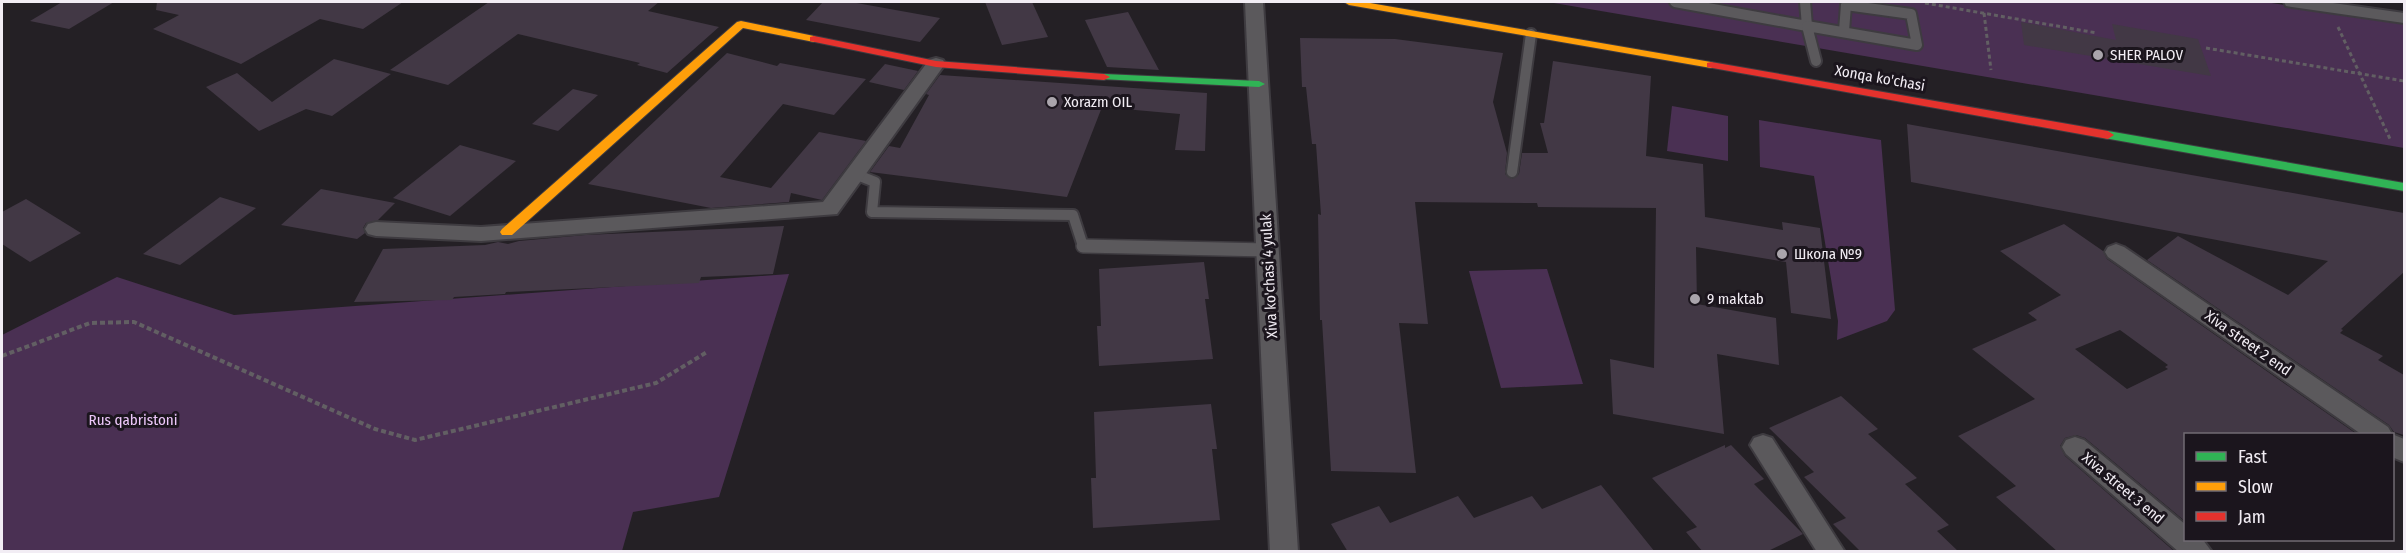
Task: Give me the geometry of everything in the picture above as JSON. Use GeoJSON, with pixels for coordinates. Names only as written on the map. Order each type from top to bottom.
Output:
{"type":"FeatureCollection","features":[{"type":"Feature","properties":{"kind":"main road","name":"Xonqa ko'chasi"},"geometry":{"type":"LineString","coordinates":[[1349,2],[2404,187]]}},
{"type":"Feature","properties":{"kind":"main road"},"geometry":{"type":"LineString","coordinates":[[507,232],[741,24],[936,64],[1114,78],[1259,84]]}},
{"type":"Feature","properties":{"kind":"main road"},"geometry":{"type":"LineString","coordinates":[[2302,154],[2309,170]]}},
{"type":"Feature","properties":{"kind":"street","name":"Xiva ko'chasi 4 yulak"},"geometry":{"type":"LineString","coordinates":[[1254,2],[1284,552]]}},
{"type":"Feature","properties":{"kind":"street"},"geometry":{"type":"LineString","coordinates":[[2292,2],[2404,18]]}},
{"type":"Feature","properties":{"kind":"street"},"geometry":{"type":"LineString","coordinates":[[376,228],[481,234],[829,208],[936,64]]}},
{"type":"Feature","properties":{"kind":"street","name":"Xiva street 2 end"},"geometry":{"type":"LineString","coordinates":[[2116,252],[2376,433]]}},
{"type":"Feature","properties":{"kind":"street"},"geometry":{"type":"LineString","coordinates":[[1763,445],[1832,552]]}},
{"type":"Feature","properties":{"kind":"street","name":"Xiva street 3 end"},"geometry":{"type":"LineString","coordinates":[[2075,447],[2184,539]]}},
{"type":"Feature","properties":{"kind":"street","name":"Xiva street 3 end"},"geometry":{"type":"LineString","coordinates":[[2186,541],[2199,552]]}},
{"type":"Feature","properties":{"kind":"lane"},"geometry":{"type":"LineString","coordinates":[[1675,2],[1917,45],[1911,14],[1846,5],[1844,31]]}},
{"type":"Feature","properties":{"kind":"lane"},"geometry":{"type":"LineString","coordinates":[[1805,2],[1807,26],[1816,61]]}},
{"type":"Feature","properties":{"kind":"lane"},"geometry":{"type":"LineString","coordinates":[[1512,172],[1532,34]]}},
{"type":"Feature","properties":{"kind":"lane"},"geometry":{"type":"LineString","coordinates":[[855,174],[875,182],[872,212],[1073,214],[1083,246],[1268,250]]}},
{"type":"Feature","properties":{"kind":"path"},"geometry":{"type":"LineString","coordinates":[[1918,2],[2097,33]]}},
{"type":"Feature","properties":{"kind":"path"},"geometry":{"type":"LineString","coordinates":[[2328,7],[2391,141]]}},
{"type":"Feature","properties":{"kind":"path"},"geometry":{"type":"LineString","coordinates":[[1984,13],[1991,70]]}},
{"type":"Feature","properties":{"kind":"path"},"geometry":{"type":"LineString","coordinates":[[2206,48],[2404,81]]}},
{"type":"Feature","properties":{"kind":"path"},"geometry":{"type":"LineString","coordinates":[[2,356],[90,323],[134,322],[375,429],[415,440],[656,383],[707,352]]}},
{"type":"Feature","properties":{"kind":"green space"},"geometry":{"type":"Polygon","coordinates":[[[1548,2],[2265,2],[2404,23],[2404,148],[1548,2]]]}},
{"type":"Feature","properties":{"kind":"green space"},"geometry":{"type":"Polygon","coordinates":[[[1672,106],[1728,116],[1728,161],[1667,151],[1672,106]]]}},
{"type":"Feature","properties":{"kind":"green space"},"geometry":{"type":"Polygon","coordinates":[[[1759,120],[1881,140],[1895,310],[1887,321],[1837,340],[1838,321],[1814,176],[1760,167],[1759,120]]]}},
{"type":"Feature","properties":{"kind":"green space"},"geometry":{"type":"Polygon","coordinates":[[[1547,269],[1583,384],[1501,388],[1469,271],[1547,269]]]}},
{"type":"Feature","properties":{"kind":"green space","name":"Rus qabristoni"},"geometry":{"type":"Polygon","coordinates":[[[789,274],[719,497],[633,512],[622,551],[2,552],[2,335],[117,277],[234,315],[789,274]]]}},
{"type":"Feature","properties":{"kind":"building"},"geometry":{"type":"Polygon","coordinates":[[[62,2],[114,2],[69,29],[30,21],[62,2]]]}},
{"type":"Feature","properties":{"kind":"building"},"geometry":{"type":"Polygon","coordinates":[[[157,2],[403,2],[363,29],[320,19],[241,64],[153,29],[179,15],[156,10],[157,2]]]}},
{"type":"Feature","properties":{"kind":"building"},"geometry":{"type":"Polygon","coordinates":[[[489,2],[659,2],[648,11],[719,27],[667,73],[637,65],[640,63],[518,34],[448,85],[390,70],[489,2]]]}},
{"type":"Feature","properties":{"kind":"building"},"geometry":{"type":"Polygon","coordinates":[[[823,2],[851,2],[940,18],[920,42],[806,20],[823,2]]]}},
{"type":"Feature","properties":{"kind":"building"},"geometry":{"type":"Polygon","coordinates":[[[985,2],[1032,2],[1048,37],[1002,45],[985,2]]]}},
{"type":"Feature","properties":{"kind":"building"},"geometry":{"type":"Polygon","coordinates":[[[1128,12],[1159,70],[1107,67],[1085,20],[1128,12]]]}},
{"type":"Feature","properties":{"kind":"building"},"geometry":{"type":"Polygon","coordinates":[[[2021,22],[2116,40],[2112,24],[2198,39],[2211,76],[2024,45],[2021,22]]]}},
{"type":"Feature","properties":{"kind":"building"},"geometry":{"type":"Polygon","coordinates":[[[1300,38],[1395,39],[1503,53],[1493,102],[1507,153],[1505,174],[1512,179],[1519,174],[1522,153],[1548,153],[1540,123],[1544,123],[1553,61],[1651,76],[1646,156],[1703,164],[1705,217],[1783,230],[1782,222],[1820,228],[1831,319],[1791,313],[1786,262],[1696,247],[1697,304],[1776,318],[1779,365],[1717,354],[1724,434],[1613,414],[1610,359],[1654,368],[1656,208],[1538,207],[1537,203],[1415,202],[1428,324],[1399,323],[1416,473],[1331,471],[1322,320],[1320,320],[1318,214],[1321,215],[1316,144],[1312,144],[1306,87],[1302,87],[1300,38]]]}},
{"type":"Feature","properties":{"kind":"building"},"geometry":{"type":"Polygon","coordinates":[[[727,53],[777,66],[780,63],[866,79],[834,115],[783,104],[720,177],[771,188],[819,132],[866,141],[822,200],[791,193],[789,202],[711,208],[588,184],[727,53]]]}},
{"type":"Feature","properties":{"kind":"building"},"geometry":{"type":"Polygon","coordinates":[[[334,59],[391,74],[332,116],[306,109],[259,131],[206,87],[237,73],[272,102],[334,59]]]}},
{"type":"Feature","properties":{"kind":"building"},"geometry":{"type":"Polygon","coordinates":[[[885,64],[918,71],[904,90],[869,82],[885,64]]]}},
{"type":"Feature","properties":{"kind":"building"},"geometry":{"type":"Polygon","coordinates":[[[940,75],[1207,93],[1205,151],[1175,150],[1180,114],[1102,107],[1067,197],[870,172],[889,146],[900,148],[929,95],[926,94],[940,75]]]}},
{"type":"Feature","properties":{"kind":"building"},"geometry":{"type":"Polygon","coordinates":[[[573,89],[598,95],[558,131],[532,124],[573,89]]]}},
{"type":"Feature","properties":{"kind":"building"},"geometry":{"type":"Polygon","coordinates":[[[1907,124],[2404,213],[2404,272],[2341,329],[2343,330],[2340,333],[2383,356],[2378,360],[2404,375],[2404,435],[2394,432],[2389,425],[2147,260],[2178,236],[2288,295],[2328,261],[1911,182],[1907,124]]]}},
{"type":"Feature","properties":{"kind":"building"},"geometry":{"type":"Polygon","coordinates":[[[460,145],[516,161],[450,216],[393,198],[460,145]]]}},
{"type":"Feature","properties":{"kind":"building"},"geometry":{"type":"Polygon","coordinates":[[[321,189],[395,203],[378,220],[366,223],[363,228],[365,233],[357,239],[281,225],[321,189]]]}},
{"type":"Feature","properties":{"kind":"building"},"geometry":{"type":"Polygon","coordinates":[[[220,197],[256,208],[180,265],[143,254],[220,197]]]}},
{"type":"Feature","properties":{"kind":"building"},"geometry":{"type":"Polygon","coordinates":[[[26,199],[81,233],[30,262],[2,244],[2,212],[26,199]]]}},
{"type":"Feature","properties":{"kind":"building"},"geometry":{"type":"Polygon","coordinates":[[[2064,224],[2103,251],[2107,259],[2355,433],[2184,433],[2184,520],[2085,438],[2076,435],[2065,438],[2060,446],[2065,456],[2175,552],[2058,552],[1996,497],[2016,486],[1958,436],[2035,399],[1972,349],[2037,320],[2028,313],[2061,295],[2000,251],[2064,224]],[[2120,330],[2075,349],[2127,389],[2168,369],[2165,367],[2168,365],[2120,330]]]}},
{"type":"Feature","properties":{"kind":"building"},"geometry":{"type":"Polygon","coordinates":[[[784,226],[773,274],[701,277],[699,283],[506,292],[505,294],[454,297],[452,300],[354,302],[383,249],[485,245],[498,242],[508,244],[585,235],[784,226]]]}},
{"type":"Feature","properties":{"kind":"building"},"geometry":{"type":"Polygon","coordinates":[[[1204,262],[1209,299],[1205,299],[1213,359],[1099,366],[1097,326],[1101,326],[1099,269],[1204,262]]]}},
{"type":"Feature","properties":{"kind":"building"},"geometry":{"type":"Polygon","coordinates":[[[1841,396],[1878,429],[1868,434],[1917,478],[1905,484],[1949,525],[1937,531],[1959,552],[1861,552],[1833,524],[1846,518],[1804,477],[1814,472],[1769,428],[1841,396]]]}},
{"type":"Feature","properties":{"kind":"building"},"geometry":{"type":"Polygon","coordinates":[[[1211,404],[1217,449],[1212,449],[1220,520],[1093,528],[1091,478],[1096,478],[1094,412],[1211,404]]]}},
{"type":"Feature","properties":{"kind":"building"},"geometry":{"type":"Polygon","coordinates":[[[1725,445],[1725,448],[1731,445],[1764,479],[1754,484],[1803,534],[1766,552],[1703,552],[1686,532],[1697,527],[1652,478],[1725,445]]]}},
{"type":"Feature","properties":{"kind":"building"},"geometry":{"type":"Polygon","coordinates":[[[1601,485],[1655,552],[1348,552],[1331,524],[1379,506],[1390,523],[1458,496],[1474,518],[1532,496],[1542,509],[1601,485]]]}},
{"type":"Feature","properties":{"kind":"traffic: fast"},"geometry":{"type":"LineString","coordinates":[[1104,77],[1259,84]]}},
{"type":"Feature","properties":{"kind":"traffic: fast"},"geometry":{"type":"LineString","coordinates":[[2108,135],[2404,187]]}},
{"type":"Feature","properties":{"kind":"traffic: slow"},"geometry":{"type":"LineString","coordinates":[[1349,2],[1711,65]]}},
{"type":"Feature","properties":{"kind":"traffic: slow"},"geometry":{"type":"LineString","coordinates":[[507,232],[741,24],[814,39]]}},
{"type":"Feature","properties":{"kind":"traffic: jam"},"geometry":{"type":"LineString","coordinates":[[814,39],[936,64],[1104,77]]}},
{"type":"Feature","properties":{"kind":"traffic: jam"},"geometry":{"type":"LineString","coordinates":[[1711,65],[2108,135]]}},
{"type":"Feature","properties":{"kind":"place","name":"SHER PALOV"},"geometry":{"type":"Point","coordinates":[2098,55]}},
{"type":"Feature","properties":{"kind":"place","name":"Xorazm OIL"},"geometry":{"type":"Point","coordinates":[1052,102]}},
{"type":"Feature","properties":{"kind":"place","name":"Школа №9"},"geometry":{"type":"Point","coordinates":[1782,254]}},
{"type":"Feature","properties":{"kind":"place","name":"9 maktab"},"geometry":{"type":"Point","coordinates":[1695,299]}}]}
